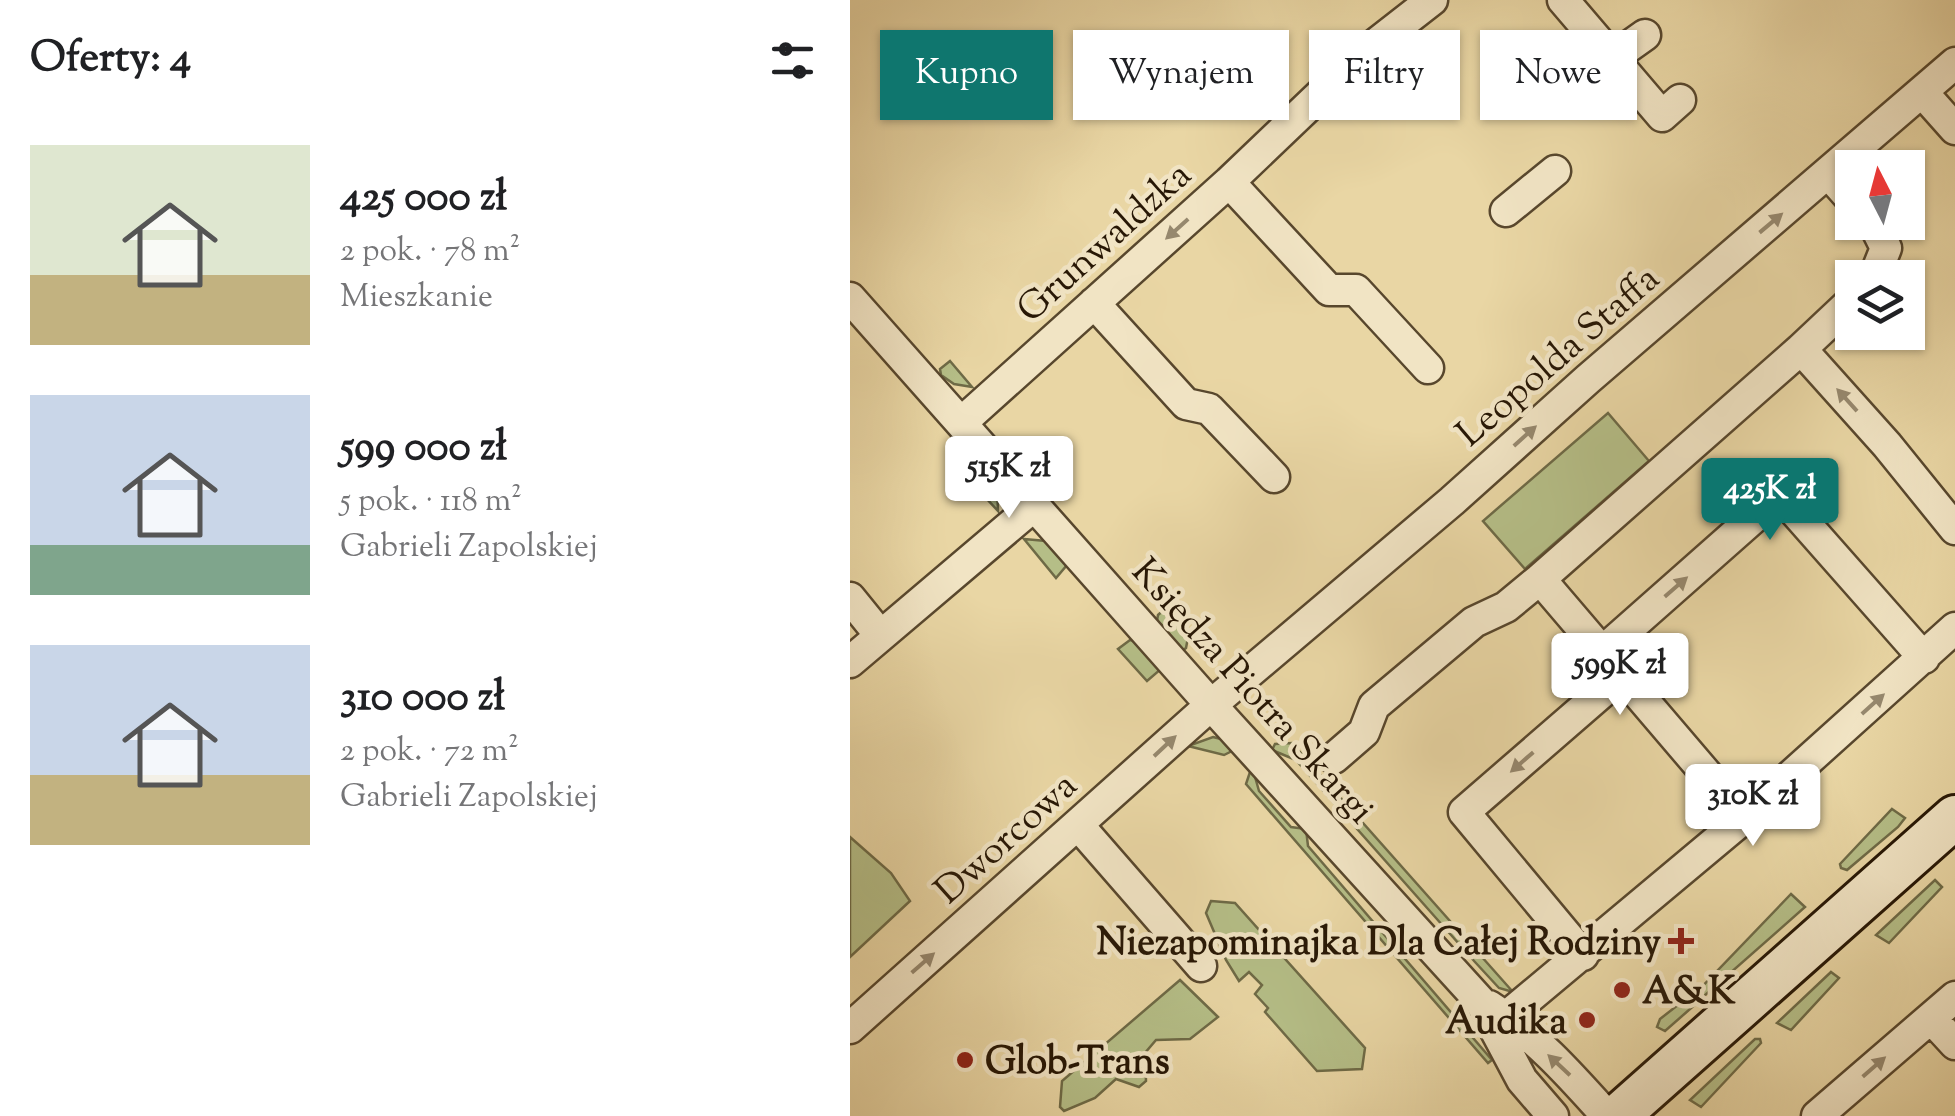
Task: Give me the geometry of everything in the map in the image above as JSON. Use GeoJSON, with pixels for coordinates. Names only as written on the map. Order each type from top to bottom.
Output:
{"type":"FeatureCollection","features":[{"type":"Feature","properties":{"kind":"street","name":"Grunwaldzka"},"geometry":{"type":"LineString","coordinates":[[962,422],[1229,182],[1364,52],[1432,0]]}},
{"type":"Feature","properties":{"kind":"street"},"geometry":{"type":"LineString","coordinates":[[1562,0],[1590,30]]}},
{"type":"Feature","properties":{"kind":"street"},"geometry":{"type":"LineString","coordinates":[[1637,41],[1645,36]]}},
{"type":"Feature","properties":{"kind":"street","name":"Leopolda Staffa"},"geometry":{"type":"LineString","coordinates":[[1211,705],[1955,63]]}},
{"type":"Feature","properties":{"kind":"street"},"geometry":{"type":"LineString","coordinates":[[1637,88],[1662,116],[1680,100]]}},
{"type":"Feature","properties":{"kind":"street"},"geometry":{"type":"LineString","coordinates":[[1923,93],[1955,128]]}},
{"type":"Feature","properties":{"kind":"street"},"geometry":{"type":"LineString","coordinates":[[1506,211],[1555,172]]}},
{"type":"Feature","properties":{"kind":"street"},"geometry":{"type":"LineString","coordinates":[[1829,174],[1835,181]]}},
{"type":"Feature","properties":{"kind":"street"},"geometry":{"type":"LineString","coordinates":[[1229,182],[1329,290],[1356,290],[1428,368]]}},
{"type":"Feature","properties":{"kind":"street","name":"Księdza Piotra Skargi"},"geometry":{"type":"LineString","coordinates":[[850,298],[1480,1001],[1522,1080],[1552,1116]]}},
{"type":"Feature","properties":{"kind":"street"},"geometry":{"type":"LineString","coordinates":[[1094,303],[1186,404],[1209,409],[1274,477]]}},
{"type":"Feature","properties":{"kind":"street"},"geometry":{"type":"LineString","coordinates":[[1334,758],[1364,732],[1374,706],[1474,622],[1506,607],[1540,580],[1835,317]]}},
{"type":"Feature","properties":{"kind":"street"},"geometry":{"type":"LineString","coordinates":[[1801,349],[1955,528]]}},
{"type":"Feature","properties":{"kind":"street"},"geometry":{"type":"LineString","coordinates":[[1583,955],[1464,812],[1767,506],[1778,502],[1789,505],[1924,658]]}},
{"type":"Feature","properties":{"kind":"street"},"geometry":{"type":"LineString","coordinates":[[850,662],[1035,505]]}},
{"type":"Feature","properties":{"kind":"street"},"geometry":{"type":"LineString","coordinates":[[1540,580],[1744,818]]}},
{"type":"Feature","properties":{"kind":"street"},"geometry":{"type":"LineString","coordinates":[[850,598],[880,635]]}},
{"type":"Feature","properties":{"kind":"street"},"geometry":{"type":"LineString","coordinates":[[1506,1017],[1744,818],[1955,628]]}},
{"type":"Feature","properties":{"kind":"street","name":"Dworcowa"},"geometry":{"type":"LineString","coordinates":[[850,1028],[1211,705]]}},
{"type":"Feature","properties":{"kind":"street"},"geometry":{"type":"LineString","coordinates":[[1618,1116],[1955,817]]}},
{"type":"Feature","properties":{"kind":"street"},"geometry":{"type":"LineString","coordinates":[[1078,826],[1201,966]]}},
{"type":"Feature","properties":{"kind":"street"},"geometry":{"type":"LineString","coordinates":[[1817,1116],[1955,997]]}},
{"type":"Feature","properties":{"kind":"street","name":"Księdza Piotra Skargi"},"geometry":{"type":"LineString","coordinates":[[1480,1001],[1506,1017],[1568,1072],[1608,1116]]}},
{"type":"Feature","properties":{"kind":"street"},"geometry":{"type":"LineString","coordinates":[[1931,1018],[1955,1044]]}},
{"type":"Feature","properties":{"kind":"green space"},"geometry":{"type":"Polygon","coordinates":[[[950,361],[972,387],[954,384],[941,375],[940,369],[950,361]]]}},
{"type":"Feature","properties":{"kind":"green space"},"geometry":{"type":"Polygon","coordinates":[[[1608,413],[1649,461],[1525,569],[1483,521],[1608,413]]]}},
{"type":"Feature","properties":{"kind":"green space"},"geometry":{"type":"Polygon","coordinates":[[[989,472],[997,485],[998,511],[974,485],[989,472]]]}},
{"type":"Feature","properties":{"kind":"green space"},"geometry":{"type":"Polygon","coordinates":[[[1024,539],[1046,541],[1067,565],[1056,578],[1024,539]]]}},
{"type":"Feature","properties":{"kind":"green space"},"geometry":{"type":"Polygon","coordinates":[[[1167,607],[1189,632],[1182,651],[1157,621],[1167,607]]]}},
{"type":"Feature","properties":{"kind":"green space"},"geometry":{"type":"Polygon","coordinates":[[[1130,640],[1136,641],[1161,669],[1147,681],[1118,649],[1130,640]]]}},
{"type":"Feature","properties":{"kind":"green space"},"geometry":{"type":"Polygon","coordinates":[[[1213,737],[1236,749],[1224,755],[1188,746],[1213,737]]]}},
{"type":"Feature","properties":{"kind":"green space"},"geometry":{"type":"Polygon","coordinates":[[[1292,743],[1513,992],[1499,988],[1296,760],[1272,750],[1275,744],[1292,743]]]}},
{"type":"Feature","properties":{"kind":"green space"},"geometry":{"type":"Polygon","coordinates":[[[1252,766],[1259,791],[1291,827],[1306,829],[1308,846],[1492,1060],[1488,1063],[1246,784],[1252,766]]]}},
{"type":"Feature","properties":{"kind":"green space"},"geometry":{"type":"Polygon","coordinates":[[[1892,809],[1905,818],[1898,827],[1847,870],[1841,868],[1840,864],[1892,809]]]}},
{"type":"Feature","properties":{"kind":"green space"},"geometry":{"type":"Polygon","coordinates":[[[850,837],[891,873],[910,901],[850,957],[850,837]]]}},
{"type":"Feature","properties":{"kind":"green space"},"geometry":{"type":"Polygon","coordinates":[[[1935,880],[1942,887],[1889,943],[1876,935],[1935,880]]]}},
{"type":"Feature","properties":{"kind":"green space"},"geometry":{"type":"Polygon","coordinates":[[[1791,894],[1805,907],[1703,997],[1696,993],[1791,894]]]}},
{"type":"Feature","properties":{"kind":"green space"},"geometry":{"type":"Polygon","coordinates":[[[1211,901],[1235,903],[1365,1048],[1362,1069],[1317,1071],[1265,1012],[1268,1008],[1255,994],[1262,985],[1249,972],[1239,981],[1206,913],[1211,901]]]}},
{"type":"Feature","properties":{"kind":"green space"},"geometry":{"type":"Polygon","coordinates":[[[1831,972],[1839,978],[1791,1030],[1777,1023],[1831,972]]]}},
{"type":"Feature","properties":{"kind":"green space"},"geometry":{"type":"Polygon","coordinates":[[[1180,980],[1218,1017],[1190,1039],[1156,1040],[1145,1053],[1146,1081],[1139,1087],[1116,1079],[1095,1098],[1064,1111],[1060,1107],[1062,1081],[1180,980]]]}},
{"type":"Feature","properties":{"kind":"green space"},"geometry":{"type":"Polygon","coordinates":[[[1692,994],[1698,1002],[1665,1031],[1657,1027],[1660,1019],[1692,994]]]}},
{"type":"Feature","properties":{"kind":"green space"},"geometry":{"type":"Polygon","coordinates":[[[1755,1039],[1761,1043],[1701,1107],[1690,1100],[1755,1039]]]}},
{"type":"Feature","properties":{"kind":"place","name":"Niezapominajka Dla Całej Rodziny"},"geometry":{"type":"Point","coordinates":[1681,941]}},
{"type":"Feature","properties":{"kind":"place","name":"A&K"},"geometry":{"type":"Point","coordinates":[1622,990]}},
{"type":"Feature","properties":{"kind":"place","name":"Audika"},"geometry":{"type":"Point","coordinates":[1587,1020]}},
{"type":"Feature","properties":{"kind":"place","name":"Glob-Trans"},"geometry":{"type":"Point","coordinates":[965,1060]}}]}
